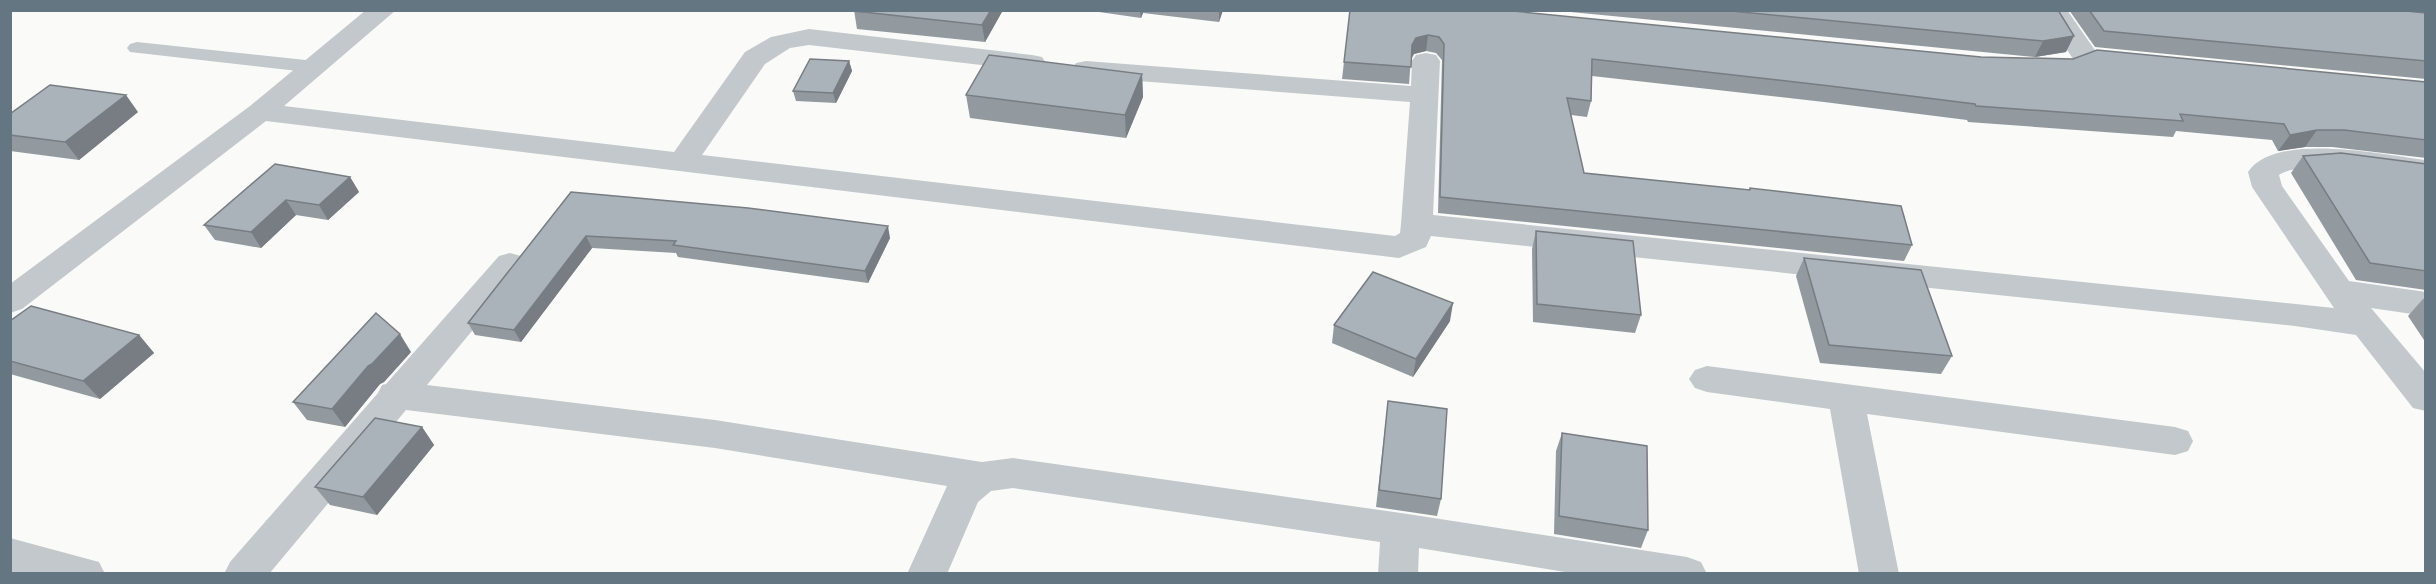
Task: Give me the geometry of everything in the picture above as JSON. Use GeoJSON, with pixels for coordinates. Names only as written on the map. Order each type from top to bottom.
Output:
{"type":"FeatureCollection","features":[{"type":"Feature","properties":{"kind":"street"},"geometry":{"type":"LineString","coordinates":[[10,301],[260,112],[383,10]]}},
{"type":"Feature","properties":{"kind":"street"},"geometry":{"type":"LineString","coordinates":[[2054,10],[2085,59]]}},
{"type":"Feature","properties":{"kind":"street"},"geometry":{"type":"LineString","coordinates":[[683,160],[755,58],[770,45],[788,38],[809,38],[1095,70],[1422,95]]}},
{"type":"Feature","properties":{"kind":"street"},"geometry":{"type":"LineString","coordinates":[[260,112],[683,160],[1385,247],[1407,245],[1414,239],[1417,224],[1422,95],[1426,61]]}},
{"type":"Feature","properties":{"kind":"street"},"geometry":{"type":"LineString","coordinates":[[2426,170],[2325,159],[2276,163],[2263,172],[2267,187],[2339,291],[2426,398]]}},
{"type":"Feature","properties":{"kind":"street"},"geometry":{"type":"LineString","coordinates":[[1417,224],[2295,314],[2368,325]]}},
{"type":"Feature","properties":{"kind":"street"},"geometry":{"type":"LineString","coordinates":[[244,573],[510,264]]}},
{"type":"Feature","properties":{"kind":"street"},"geometry":{"type":"LineString","coordinates":[[2339,291],[2426,304]]}},
{"type":"Feature","properties":{"kind":"street"},"geometry":{"type":"LineString","coordinates":[[1707,379],[2175,441]]}},
{"type":"Feature","properties":{"kind":"street"},"geometry":{"type":"LineString","coordinates":[[396,395],[715,434],[982,477],[1013,473],[1688,573]]}},
{"type":"Feature","properties":{"kind":"street"},"geometry":{"type":"LineString","coordinates":[[1846,399],[1879,573]]}},
{"type":"Feature","properties":{"kind":"street"},"geometry":{"type":"LineString","coordinates":[[927,573],[963,492],[982,477]]}},
{"type":"Feature","properties":{"kind":"street"},"geometry":{"type":"LineString","coordinates":[[1398,573],[1401,529]]}},
{"type":"Feature","properties":{"kind":"street"},"geometry":{"type":"LineString","coordinates":[[10,555],[85,573]]}},
{"type":"Feature","properties":{"kind":"lane"},"geometry":{"type":"LineString","coordinates":[[137,48],[315,67]]}},
{"type":"Feature","properties":{"kind":"building"},"geometry":{"type":"Polygon","coordinates":[[[854,10],[991,10],[982,25],[854,10]]]}},
{"type":"Feature","properties":{"kind":"building"},"geometry":{"type":"Polygon","coordinates":[[[1350,10],[1502,10],[1981,57],[2073,59],[2097,50],[2426,82],[2426,140],[2344,130],[2317,130],[2290,135],[2284,124],[2180,114],[2183,121],[1976,106],[1975,104],[1830,86],[1592,59],[1591,101],[1567,98],[1584,173],[1750,190],[1750,188],[1901,206],[1912,245],[1440,197],[1444,44],[1439,37],[1428,35],[1416,38],[1412,45],[1411,67],[1344,62],[1350,10]]]}},
{"type":"Feature","properties":{"kind":"building"},"geometry":{"type":"Polygon","coordinates":[[[1721,10],[2058,10],[2074,36],[2043,41],[1721,10]]]}},
{"type":"Feature","properties":{"kind":"building"},"geometry":{"type":"Polygon","coordinates":[[[2089,10],[2396,10],[2426,13],[2426,61],[2104,31],[2089,10]]]}},
{"type":"Feature","properties":{"kind":"building"},"geometry":{"type":"Polygon","coordinates":[[[989,55],[1142,74],[1125,115],[966,95],[989,55]]]}},
{"type":"Feature","properties":{"kind":"building"},"geometry":{"type":"Polygon","coordinates":[[[810,59],[849,61],[833,93],[793,91],[810,59]]]}},
{"type":"Feature","properties":{"kind":"building"},"geometry":{"type":"Polygon","coordinates":[[[50,85],[126,95],[65,142],[10,135],[10,114],[50,85]]]}},
{"type":"Feature","properties":{"kind":"building"},"geometry":{"type":"Polygon","coordinates":[[[2341,153],[2426,164],[2426,271],[2370,263],[2303,156],[2341,153]]]}},
{"type":"Feature","properties":{"kind":"building"},"geometry":{"type":"Polygon","coordinates":[[[275,164],[350,177],[319,205],[286,200],[251,232],[204,225],[275,164]]]}},
{"type":"Feature","properties":{"kind":"building"},"geometry":{"type":"Polygon","coordinates":[[[571,192],[748,208],[888,226],[865,271],[673,245],[676,241],[586,236],[514,330],[468,323],[571,192]]]}},
{"type":"Feature","properties":{"kind":"building"},"geometry":{"type":"Polygon","coordinates":[[[1536,231],[1633,241],[1641,315],[1537,304],[1536,231]]]}},
{"type":"Feature","properties":{"kind":"building"},"geometry":{"type":"Polygon","coordinates":[[[1804,258],[1921,270],[1952,356],[1829,345],[1804,258]]]}},
{"type":"Feature","properties":{"kind":"building"},"geometry":{"type":"Polygon","coordinates":[[[1373,272],[1453,303],[1416,359],[1334,325],[1373,272]]]}},
{"type":"Feature","properties":{"kind":"building"},"geometry":{"type":"Polygon","coordinates":[[[31,306],[139,335],[83,381],[10,361],[10,321],[31,306]]]}},
{"type":"Feature","properties":{"kind":"building"},"geometry":{"type":"Polygon","coordinates":[[[376,313],[400,334],[368,366],[332,409],[293,402],[376,313]]]}},
{"type":"Feature","properties":{"kind":"building"},"geometry":{"type":"Polygon","coordinates":[[[1388,401],[1447,409],[1441,499],[1379,490],[1388,401]]]}},
{"type":"Feature","properties":{"kind":"building"},"geometry":{"type":"Polygon","coordinates":[[[375,418],[422,427],[363,497],[315,487],[375,418]]]}},
{"type":"Feature","properties":{"kind":"building"},"geometry":{"type":"Polygon","coordinates":[[[1562,433],[1647,446],[1648,530],[1559,516],[1562,433]]]}}]}
